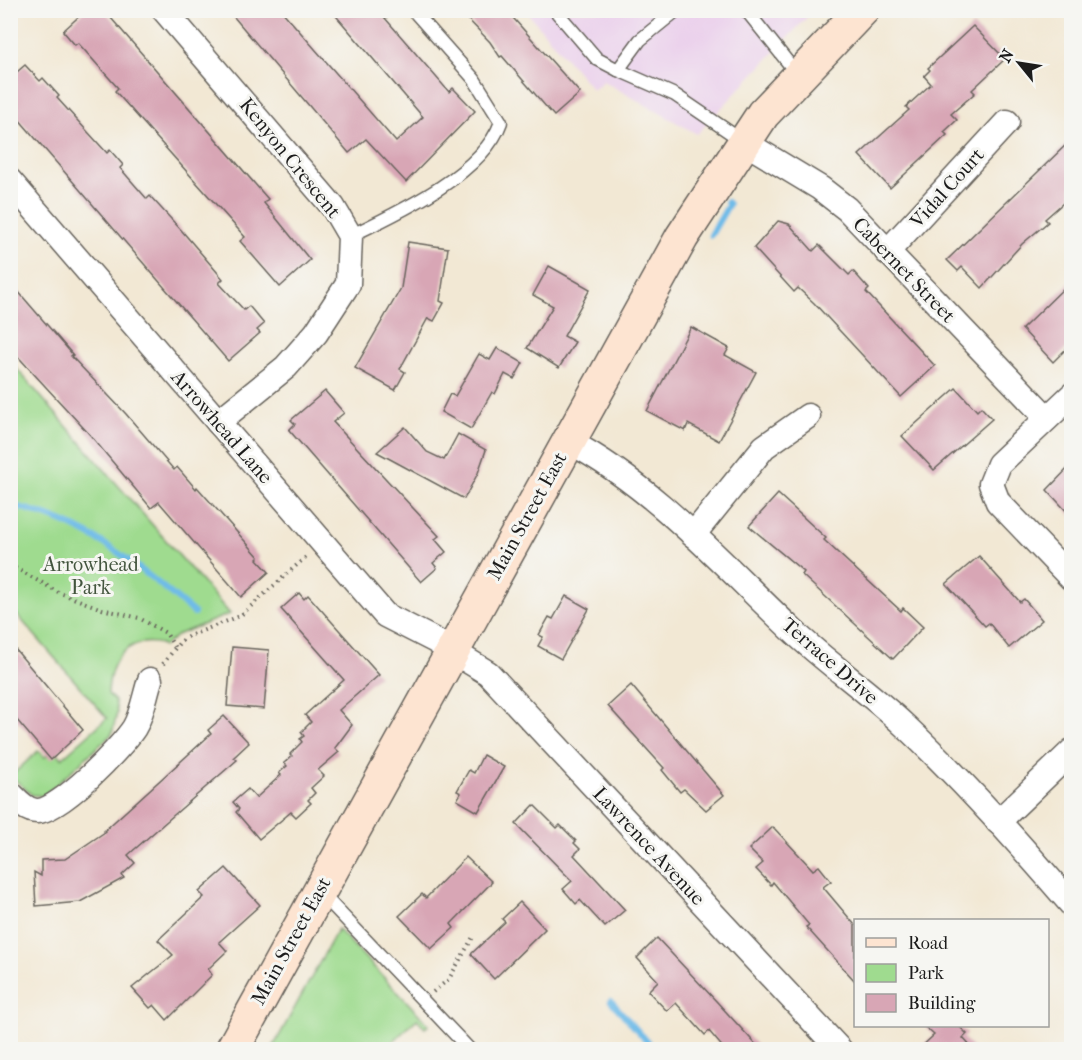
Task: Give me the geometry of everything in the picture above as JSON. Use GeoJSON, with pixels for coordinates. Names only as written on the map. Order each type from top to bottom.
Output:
{"type":"FeatureCollection","features":[{"type":"Feature","properties":{"kind":"main road","name":"Main Street East"},"geometry":{"type":"LineString","coordinates":[[232,1050],[318,890],[665,266],[763,114],[862,10]]}},
{"type":"Feature","properties":{"kind":"street","name":"Kenyon Crescent"},"geometry":{"type":"LineString","coordinates":[[164,10],[333,207],[350,236],[348,284],[334,309],[285,367],[218,422]]}},
{"type":"Feature","properties":{"kind":"street","name":"Vidal Court"},"geometry":{"type":"LineString","coordinates":[[887,252],[1007,122]]}},
{"type":"Feature","properties":{"kind":"street","name":"Cabernet Street"},"geometry":{"type":"LineString","coordinates":[[744,142],[820,189],[847,210],[1047,418]]}},
{"type":"Feature","properties":{"kind":"street","name":"Arrowhead Lane"},"geometry":{"type":"LineString","coordinates":[[10,181],[385,615],[452,651]]}},
{"type":"Feature","properties":{"kind":"street"},"geometry":{"type":"LineString","coordinates":[[1071,395],[999,464],[991,484],[998,502],[1071,579]]}},
{"type":"Feature","properties":{"kind":"street"},"geometry":{"type":"LineString","coordinates":[[693,535],[764,447],[807,416]]}},
{"type":"Feature","properties":{"kind":"street","name":"Terrace Drive"},"geometry":{"type":"LineString","coordinates":[[568,441],[603,460],[693,535],[795,632],[904,724],[998,822],[1071,905]]}},
{"type":"Feature","properties":{"kind":"street","name":"Lawrence Avenue"},"geometry":{"type":"LineString","coordinates":[[452,651],[488,673],[840,1050]]}},
{"type":"Feature","properties":{"kind":"street"},"geometry":{"type":"LineString","coordinates":[[10,793],[26,808],[37,811],[60,802],[114,752],[135,727],[150,680]]}},
{"type":"Feature","properties":{"kind":"street"},"geometry":{"type":"LineString","coordinates":[[998,822],[1071,751]]}},
{"type":"Feature","properties":{"kind":"lane"},"geometry":{"type":"LineString","coordinates":[[350,236],[435,192],[485,151],[496,138],[501,122],[474,79],[413,10]]}},
{"type":"Feature","properties":{"kind":"lane"},"geometry":{"type":"LineString","coordinates":[[555,10],[597,59],[675,94],[744,142]]}},
{"type":"Feature","properties":{"kind":"lane"},"geometry":{"type":"LineString","coordinates":[[618,70],[640,40],[677,10]]}},
{"type":"Feature","properties":{"kind":"lane"},"geometry":{"type":"LineString","coordinates":[[748,12],[798,75]]}},
{"type":"Feature","properties":{"kind":"lane"},"geometry":{"type":"LineString","coordinates":[[318,890],[470,1050]]}},
{"type":"Feature","properties":{"kind":"path"},"geometry":{"type":"LineString","coordinates":[[150,680],[175,648],[195,633],[240,616],[321,542]]}},
{"type":"Feature","properties":{"kind":"path"},"geometry":{"type":"LineString","coordinates":[[10,565],[60,593],[102,609],[139,618],[166,633],[175,648]]}},
{"type":"Feature","properties":{"kind":"path"},"geometry":{"type":"LineString","coordinates":[[423,1000],[449,979],[473,937]]}},
{"type":"Feature","properties":{"kind":"shaded area"},"geometry":{"type":"Polygon","coordinates":[[[526,11],[813,11],[697,134],[603,81],[593,90],[526,11]]]}},
{"type":"Feature","properties":{"kind":"green space","name":"Arrowhead Park"},"geometry":{"type":"Polygon","coordinates":[[[10,361],[230,614],[179,634],[163,647],[161,644],[138,644],[121,654],[109,682],[108,694],[115,701],[117,713],[112,734],[44,796],[32,795],[11,776],[38,751],[45,757],[55,750],[62,758],[107,718],[11,608],[10,361]]]}},
{"type":"Feature","properties":{"kind":"green space"},"geometry":{"type":"Polygon","coordinates":[[[338,929],[429,1025],[425,1028],[417,1019],[385,1049],[272,1049],[338,929]]]}},
{"type":"Feature","properties":{"kind":"building"},"geometry":{"type":"Polygon","coordinates":[[[86,10],[104,10],[268,199],[264,203],[310,260],[280,287],[240,241],[245,237],[115,91],[118,88],[78,43],[75,45],[63,31],[86,10]]]}},
{"type":"Feature","properties":{"kind":"building"},"geometry":{"type":"Polygon","coordinates":[[[228,10],[281,10],[396,142],[423,117],[331,10],[378,10],[449,92],[453,88],[475,111],[406,182],[366,139],[349,153],[228,10]]]}},
{"type":"Feature","properties":{"kind":"building"},"geometry":{"type":"Polygon","coordinates":[[[459,10],[506,10],[580,93],[554,116],[459,10]]]}},
{"type":"Feature","properties":{"kind":"building"},"geometry":{"type":"Polygon","coordinates":[[[973,26],[1005,59],[972,90],[975,93],[951,114],[957,120],[944,132],[947,135],[890,188],[859,155],[909,110],[906,107],[931,84],[924,76],[930,70],[928,68],[973,26]]]}},
{"type":"Feature","properties":{"kind":"building"},"geometry":{"type":"Polygon","coordinates":[[[25,65],[40,81],[43,78],[59,96],[57,98],[107,153],[110,150],[123,165],[120,168],[147,199],[150,196],[223,279],[219,283],[244,310],[249,306],[264,324],[257,330],[260,333],[228,361],[10,109],[10,78],[25,65]]]}},
{"type":"Feature","properties":{"kind":"building"},"geometry":{"type":"Polygon","coordinates":[[[1071,140],[1071,196],[1045,219],[1048,222],[1022,244],[982,288],[962,267],[958,271],[947,260],[1071,140]]]}},
{"type":"Feature","properties":{"kind":"building"},"geometry":{"type":"Polygon","coordinates":[[[778,221],[789,224],[813,251],[819,245],[849,275],[853,271],[869,289],[866,292],[935,366],[901,397],[814,303],[798,288],[794,292],[754,248],[778,221]]]}},
{"type":"Feature","properties":{"kind":"building"},"geometry":{"type":"Polygon","coordinates":[[[408,242],[448,248],[440,301],[444,303],[434,321],[428,318],[400,369],[405,372],[395,390],[355,368],[401,288],[408,242]]]}},
{"type":"Feature","properties":{"kind":"building"},"geometry":{"type":"Polygon","coordinates":[[[549,266],[590,289],[564,336],[575,342],[559,368],[527,348],[553,306],[533,295],[549,266]]]}},
{"type":"Feature","properties":{"kind":"building"},"geometry":{"type":"Polygon","coordinates":[[[1071,281],[1071,344],[1053,362],[1022,329],[1071,281]]]}},
{"type":"Feature","properties":{"kind":"building"},"geometry":{"type":"Polygon","coordinates":[[[10,282],[73,355],[71,356],[126,414],[174,470],[177,467],[196,489],[197,487],[259,557],[257,559],[269,572],[241,597],[159,502],[151,508],[91,436],[10,348],[10,282]]]}},
{"type":"Feature","properties":{"kind":"building"},"geometry":{"type":"Polygon","coordinates":[[[691,327],[729,348],[725,355],[756,372],[719,441],[688,424],[685,431],[647,411],[691,327]]]}},
{"type":"Feature","properties":{"kind":"building"},"geometry":{"type":"Polygon","coordinates":[[[497,348],[523,363],[514,379],[505,374],[495,394],[492,392],[471,429],[441,412],[450,394],[455,396],[479,354],[490,360],[497,348]]]}},
{"type":"Feature","properties":{"kind":"building"},"geometry":{"type":"Polygon","coordinates":[[[956,388],[977,411],[981,407],[992,419],[934,470],[902,436],[956,388]]]}},
{"type":"Feature","properties":{"kind":"building"},"geometry":{"type":"Polygon","coordinates":[[[325,391],[344,413],[333,422],[439,536],[435,539],[446,552],[433,563],[437,568],[421,582],[289,430],[295,424],[291,420],[325,391]]]}},
{"type":"Feature","properties":{"kind":"building"},"geometry":{"type":"Polygon","coordinates":[[[405,427],[427,452],[444,460],[458,434],[486,450],[478,473],[464,499],[377,452],[405,427]]]}},
{"type":"Feature","properties":{"kind":"building"},"geometry":{"type":"Polygon","coordinates":[[[1071,465],[1071,516],[1047,490],[1071,465]]]}},
{"type":"Feature","properties":{"kind":"building"},"geometry":{"type":"Polygon","coordinates":[[[778,494],[901,611],[903,608],[923,627],[893,659],[802,575],[804,572],[749,526],[778,494]]]}},
{"type":"Feature","properties":{"kind":"building"},"geometry":{"type":"Polygon","coordinates":[[[979,556],[1020,602],[1024,599],[1042,620],[1009,648],[989,623],[985,626],[946,584],[979,556]]]}},
{"type":"Feature","properties":{"kind":"building"},"geometry":{"type":"Polygon","coordinates":[[[299,593],[304,599],[308,595],[379,675],[339,710],[352,725],[335,748],[339,752],[318,770],[324,776],[311,788],[315,793],[308,800],[311,803],[296,817],[291,812],[259,839],[236,812],[239,809],[233,802],[248,789],[256,798],[281,775],[279,773],[287,766],[284,763],[302,742],[300,739],[304,736],[301,732],[311,722],[305,715],[344,680],[281,609],[299,593]]]}},
{"type":"Feature","properties":{"kind":"building"},"geometry":{"type":"Polygon","coordinates":[[[566,596],[589,609],[561,659],[538,646],[543,637],[539,635],[549,617],[553,619],[566,596]]]}},
{"type":"Feature","properties":{"kind":"building"},"geometry":{"type":"Polygon","coordinates":[[[10,643],[83,730],[51,760],[10,712],[10,643]]]}},
{"type":"Feature","properties":{"kind":"building"},"geometry":{"type":"Polygon","coordinates":[[[232,647],[269,650],[264,709],[227,706],[232,647]]]}},
{"type":"Feature","properties":{"kind":"building"},"geometry":{"type":"Polygon","coordinates":[[[631,685],[724,795],[706,810],[684,789],[680,792],[662,770],[664,768],[608,706],[631,685]]]}},
{"type":"Feature","properties":{"kind":"building"},"geometry":{"type":"Polygon","coordinates":[[[224,716],[249,743],[234,757],[237,760],[128,855],[135,863],[122,875],[124,878],[80,902],[36,906],[34,872],[41,876],[41,860],[65,859],[105,832],[211,734],[208,730],[224,716]]]}},
{"type":"Feature","properties":{"kind":"building"},"geometry":{"type":"Polygon","coordinates":[[[483,755],[504,767],[478,812],[457,800],[461,793],[457,791],[469,770],[474,773],[483,755]]]}},
{"type":"Feature","properties":{"kind":"building"},"geometry":{"type":"Polygon","coordinates":[[[534,805],[557,828],[560,825],[576,841],[574,843],[580,849],[574,855],[625,910],[605,927],[580,900],[576,904],[563,889],[572,881],[516,824],[534,805]]]}},
{"type":"Feature","properties":{"kind":"building"},"geometry":{"type":"Polygon","coordinates":[[[773,827],[813,870],[819,866],[831,881],[823,887],[854,924],[854,980],[806,927],[809,925],[773,882],[771,885],[756,869],[763,863],[749,849],[773,827]]]}},
{"type":"Feature","properties":{"kind":"building"},"geometry":{"type":"Polygon","coordinates":[[[466,857],[492,882],[451,924],[454,928],[431,949],[399,916],[422,894],[426,898],[466,857]]]}},
{"type":"Feature","properties":{"kind":"building"},"geometry":{"type":"Polygon","coordinates":[[[226,868],[260,905],[219,942],[227,951],[208,969],[212,975],[167,1020],[154,1005],[150,1008],[132,988],[173,955],[158,940],[204,897],[199,892],[226,868]]]}},
{"type":"Feature","properties":{"kind":"building"},"geometry":{"type":"Polygon","coordinates":[[[520,902],[545,929],[494,979],[471,954],[505,922],[502,919],[520,902]]]}},
{"type":"Feature","properties":{"kind":"building"},"geometry":{"type":"Polygon","coordinates":[[[657,938],[761,1050],[725,1050],[709,1031],[705,1035],[676,1003],[667,1011],[648,991],[658,981],[637,958],[657,938]]]}},
{"type":"Feature","properties":{"kind":"building"},"geometry":{"type":"Polygon","coordinates":[[[925,1027],[960,1027],[967,1034],[963,1038],[974,1050],[918,1050],[934,1035],[925,1027]]]}},
{"type":"Feature","properties":{"kind":"waterway"},"geometry":{"type":"LineString","coordinates":[[711,235],[729,204],[727,202]]}},
{"type":"Feature","properties":{"kind":"waterway"},"geometry":{"type":"LineString","coordinates":[[10,505],[64,522],[110,547],[194,613]]}},
{"type":"Feature","properties":{"kind":"waterway"},"geometry":{"type":"LineString","coordinates":[[611,1001],[655,1050]]}}]}
